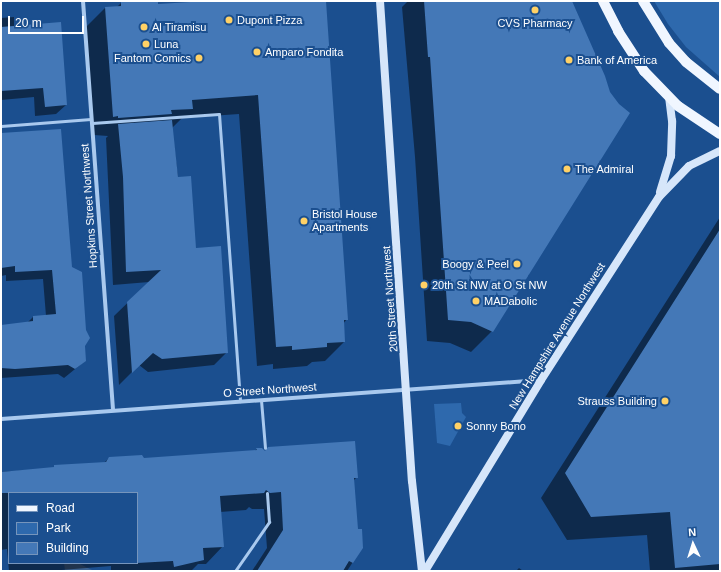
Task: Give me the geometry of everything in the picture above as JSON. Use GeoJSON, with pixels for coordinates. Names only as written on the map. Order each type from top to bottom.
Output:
{"type":"FeatureCollection","features":[{"type":"Feature","properties":{"kind":"main road","name":"20th Street Northwest"},"geometry":{"type":"LineString","coordinates":[[380,1],[412,481],[422,571]]}},
{"type":"Feature","properties":{"kind":"main road"},"geometry":{"type":"LineString","coordinates":[[603,1],[618,31],[644,71],[668,97],[690,116],[720,134]]}},
{"type":"Feature","properties":{"kind":"main road"},"geometry":{"type":"LineString","coordinates":[[643,1],[669,42],[686,62],[720,89]]}},
{"type":"Feature","properties":{"kind":"main road","name":"New Hampshire Avenue Northwest"},"geometry":{"type":"LineString","coordinates":[[659,197],[671,156],[672,121],[668,97]]}},
{"type":"Feature","properties":{"kind":"main road","name":"New Hampshire Avenue Northwest"},"geometry":{"type":"LineString","coordinates":[[425,571],[541,380],[659,197],[689,166],[720,152]]}},
{"type":"Feature","properties":{"kind":"street","name":"Hopkins Street Northwest"},"geometry":{"type":"LineString","coordinates":[[83,1],[113,410]]}},
{"type":"Feature","properties":{"kind":"street","name":"O Street Northwest"},"geometry":{"type":"LineString","coordinates":[[1,418],[541,380]]}},
{"type":"Feature","properties":{"kind":"lane"},"geometry":{"type":"LineString","coordinates":[[1,126],[219,114],[240,402]]}},
{"type":"Feature","properties":{"kind":"lane"},"geometry":{"type":"LineString","coordinates":[[261,400],[265,448]]}},
{"type":"Feature","properties":{"kind":"lane"},"geometry":{"type":"LineString","coordinates":[[235,571],[269,522],[267,493]]}},
{"type":"Feature","properties":{"kind":"green space"},"geometry":{"type":"Polygon","coordinates":[[[654,1],[720,1],[720,77],[686,47],[668,24],[654,1]]]}},
{"type":"Feature","properties":{"kind":"green space"},"geometry":{"type":"Polygon","coordinates":[[[461,403],[462,413],[466,417],[450,446],[437,443],[434,404],[461,403]]]}},
{"type":"Feature","properties":{"kind":"shaded area"},"geometry":{"type":"Polygon","coordinates":[[[64,564],[80,564],[94,571],[65,571],[64,564]]]}},
{"type":"Feature","properties":{"kind":"building"},"geometry":{"type":"Polygon","coordinates":[[[121,1],[158,1],[158,4],[207,1],[326,1],[348,320],[344,320],[345,342],[327,343],[327,347],[292,350],[292,346],[276,347],[258,95],[192,100],[193,109],[171,110],[172,114],[118,118],[118,116],[113,117],[105,7],[121,6],[121,1]]]}},
{"type":"Feature","properties":{"kind":"building"},"geometry":{"type":"Polygon","coordinates":[[[424,1],[572,1],[605,76],[610,92],[619,104],[630,113],[493,332],[471,322],[448,320],[430,57],[428,57],[424,1]]]}},
{"type":"Feature","properties":{"kind":"building"},"geometry":{"type":"Polygon","coordinates":[[[61,22],[67,105],[45,107],[43,88],[1,91],[1,27],[61,22]]]}},
{"type":"Feature","properties":{"kind":"building"},"geometry":{"type":"Polygon","coordinates":[[[172,120],[178,177],[191,176],[196,248],[221,246],[228,353],[162,359],[153,353],[132,373],[127,302],[161,270],[126,272],[123,177],[118,124],[172,120]]]}},
{"type":"Feature","properties":{"kind":"building"},"geometry":{"type":"Polygon","coordinates":[[[61,129],[72,267],[82,272],[86,330],[90,338],[85,346],[86,361],[75,369],[68,365],[15,369],[1,368],[1,325],[33,321],[33,316],[56,314],[52,270],[15,272],[15,266],[1,268],[1,133],[61,129]]]}},
{"type":"Feature","properties":{"kind":"building","name":"Strauss Building"},"geometry":{"type":"Polygon","coordinates":[[[720,229],[720,564],[675,568],[670,512],[591,517],[565,473],[720,229]]]}},
{"type":"Feature","properties":{"kind":"building"},"geometry":{"type":"Polygon","coordinates":[[[355,441],[358,478],[354,478],[358,529],[362,529],[363,548],[353,563],[349,561],[343,571],[257,571],[283,530],[281,492],[270,493],[266,490],[264,493],[220,496],[224,547],[203,548],[204,560],[174,567],[173,561],[138,563],[138,492],[1,493],[1,472],[54,467],[54,465],[106,462],[109,457],[142,455],[144,458],[257,450],[256,448],[262,448],[265,451],[268,447],[355,441]]]}},
{"type":"Feature","properties":{"kind":"place","name":"CVS Pharmacy"},"geometry":{"type":"Point","coordinates":[535,10]}},
{"type":"Feature","properties":{"kind":"place","name":"Dupont Pizza"},"geometry":{"type":"Point","coordinates":[229,20]}},
{"type":"Feature","properties":{"kind":"place","name":"Al Tiramisu"},"geometry":{"type":"Point","coordinates":[144,27]}},
{"type":"Feature","properties":{"kind":"place","name":"Luna"},"geometry":{"type":"Point","coordinates":[146,44]}},
{"type":"Feature","properties":{"kind":"place","name":"Amparo Fondita"},"geometry":{"type":"Point","coordinates":[257,52]}},
{"type":"Feature","properties":{"kind":"place","name":"Fantom Comics"},"geometry":{"type":"Point","coordinates":[199,58]}},
{"type":"Feature","properties":{"kind":"place","name":"Bank of America"},"geometry":{"type":"Point","coordinates":[569,60]}},
{"type":"Feature","properties":{"kind":"place","name":"The Admiral"},"geometry":{"type":"Point","coordinates":[567,169]}},
{"type":"Feature","properties":{"kind":"place","name":"Bristol House Apartments"},"geometry":{"type":"Point","coordinates":[304,221]}},
{"type":"Feature","properties":{"kind":"place","name":"Boogy & Peel"},"geometry":{"type":"Point","coordinates":[517,264]}},
{"type":"Feature","properties":{"kind":"place","name":"20th St NW at O St NW"},"geometry":{"type":"Point","coordinates":[424,285]}},
{"type":"Feature","properties":{"kind":"place","name":"MADabolic"},"geometry":{"type":"Point","coordinates":[476,301]}},
{"type":"Feature","properties":{"kind":"place","name":"Strauss Building"},"geometry":{"type":"Point","coordinates":[665,401]}},
{"type":"Feature","properties":{"kind":"place","name":"Sonny Bono"},"geometry":{"type":"Point","coordinates":[458,426]}}]}
